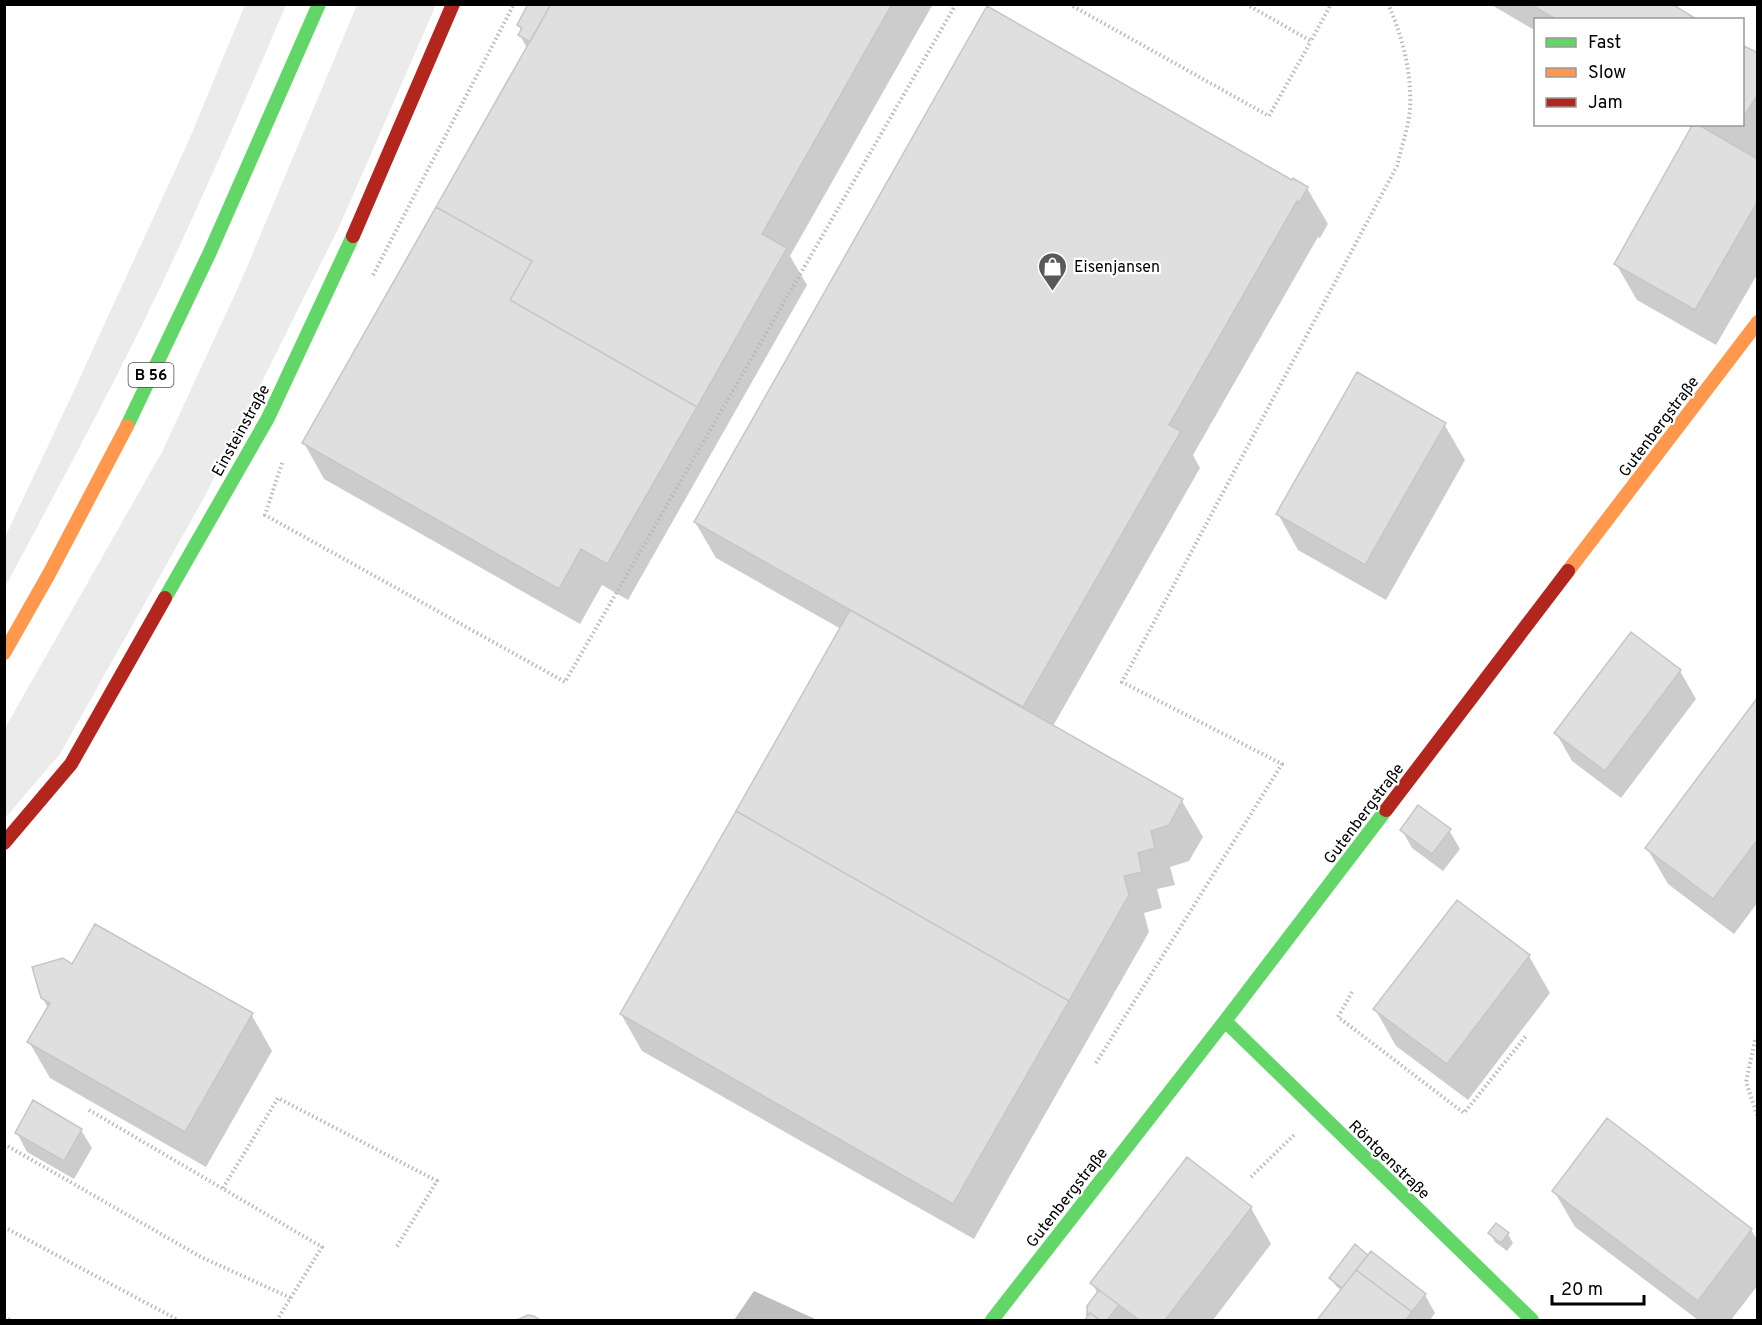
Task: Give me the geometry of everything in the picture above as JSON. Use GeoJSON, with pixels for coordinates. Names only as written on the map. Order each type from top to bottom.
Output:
{"type":"FeatureCollection","features":[{"type":"Feature","properties":{"kind":"main road","name":"B 56"},"geometry":{"type":"LineString","coordinates":[[4,653],[50,572],[205,265],[319,4]]}},
{"type":"Feature","properties":{"kind":"main road","name":"Einsteinstraße"},"geometry":{"type":"LineString","coordinates":[[4,843],[71,764],[267,418],[361,220],[453,4]]}},
{"type":"Feature","properties":{"kind":"main road","name":"Gutenbergstraße"},"geometry":{"type":"LineString","coordinates":[[992,1320],[1225,1021],[1758,322]]}},
{"type":"Feature","properties":{"kind":"main road","name":"Röntgenstraße"},"geometry":{"type":"LineString","coordinates":[[1225,1021],[1532,1320]]}},
{"type":"Feature","properties":{"kind":"path"},"geometry":{"type":"LineString","coordinates":[[373,276],[514,4]]}},
{"type":"Feature","properties":{"kind":"path"},"geometry":{"type":"LineString","coordinates":[[285,453],[265,515],[565,682],[956,4]]}},
{"type":"Feature","properties":{"kind":"path"},"geometry":{"type":"LineString","coordinates":[[1069,4],[1269,116],[1331,4]]}},
{"type":"Feature","properties":{"kind":"path"},"geometry":{"type":"LineString","coordinates":[[1246,4],[1311,41]]}},
{"type":"Feature","properties":{"kind":"path"},"geometry":{"type":"LineString","coordinates":[[1096,1063],[1282,764],[1122,682],[1397,166],[1410,111],[1409,70],[1396,20],[1388,4]]}},
{"type":"Feature","properties":{"kind":"path"},"geometry":{"type":"LineString","coordinates":[[1352,992],[1338,1017],[1464,1113],[1526,1036]]}},
{"type":"Feature","properties":{"kind":"path"},"geometry":{"type":"LineString","coordinates":[[1758,1037],[1755,1040],[1746,1082],[1758,1118]]}},
{"type":"Feature","properties":{"kind":"path"},"geometry":{"type":"LineString","coordinates":[[223,1188],[278,1098],[437,1180],[396,1248]]}},
{"type":"Feature","properties":{"kind":"path"},"geometry":{"type":"LineString","coordinates":[[89,1110],[322,1247],[277,1320]]}},
{"type":"Feature","properties":{"kind":"path"},"geometry":{"type":"LineString","coordinates":[[1251,1177],[1318,1111]]}},
{"type":"Feature","properties":{"kind":"path"},"geometry":{"type":"LineString","coordinates":[[4,1144],[201,1257],[291,1298]]}},
{"type":"Feature","properties":{"kind":"path"},"geometry":{"type":"LineString","coordinates":[[4,1227],[178,1320]]}},
{"type":"Feature","properties":{"kind":"path"},"geometry":{"type":"LineString","coordinates":[[4,1317],[10,1320]]}},
{"type":"Feature","properties":{"kind":"shaded area"},"geometry":{"type":"Polygon","coordinates":[[[245,5],[286,5],[158,292],[102,404],[5,587],[5,537],[189,140],[245,5]]]}},
{"type":"Feature","properties":{"kind":"shaded area"},"geometry":{"type":"Polygon","coordinates":[[[357,5],[436,5],[340,225],[205,496],[60,754],[5,818],[5,728],[162,452],[241,281],[357,5]]]}},
{"type":"Feature","properties":{"kind":"shaded area"},"geometry":{"type":"Polygon","coordinates":[[[754,1291],[815,1319],[819,1320],[734,1320],[754,1291]]]}},
{"type":"Feature","properties":{"kind":"building"},"geometry":{"type":"Polygon","coordinates":[[[528,4],[551,4],[530,42],[518,35],[522,28],[517,25],[528,4]]]}},
{"type":"Feature","properties":{"kind":"building"},"geometry":{"type":"Polygon","coordinates":[[[551,4],[892,4],[762,234],[787,248],[697,407],[510,300],[532,261],[436,207],[551,4]]]}},
{"type":"Feature","properties":{"kind":"building"},"geometry":{"type":"Polygon","coordinates":[[[1530,4],[1672,4],[1695,18],[1554,18],[1530,4]]]}},
{"type":"Feature","properties":{"kind":"building"},"geometry":{"type":"Polygon","coordinates":[[[987,6],[1308,187],[1299,203],[1297,201],[1169,425],[1181,431],[1023,707],[694,522],[987,6]]]}},
{"type":"Feature","properties":{"kind":"building"},"geometry":{"type":"Polygon","coordinates":[[[1744,46],[1758,53],[1758,94],[1744,117],[1744,46]]]}},
{"type":"Feature","properties":{"kind":"building"},"geometry":{"type":"Polygon","coordinates":[[[1692,126],[1700,126],[1758,159],[1758,201],[1695,310],[1614,264],[1692,126]]]}},
{"type":"Feature","properties":{"kind":"building"},"geometry":{"type":"Polygon","coordinates":[[[436,207],[532,261],[510,300],[697,407],[607,564],[581,549],[559,589],[302,443],[436,207]]]}},
{"type":"Feature","properties":{"kind":"building"},"geometry":{"type":"Polygon","coordinates":[[[1357,372],[1446,423],[1365,565],[1276,514],[1357,372]]]}},
{"type":"Feature","properties":{"kind":"building"},"geometry":{"type":"Polygon","coordinates":[[[850,610],[1183,799],[1169,825],[1151,831],[1155,848],[1138,853],[1142,872],[1124,876],[1129,895],[1069,1001],[736,811],[850,610]]]}},
{"type":"Feature","properties":{"kind":"building"},"geometry":{"type":"Polygon","coordinates":[[[1631,632],[1681,670],[1605,771],[1554,733],[1631,632]]]}},
{"type":"Feature","properties":{"kind":"building"},"geometry":{"type":"Polygon","coordinates":[[[1758,697],[1758,839],[1713,899],[1645,848],[1758,697]]]}},
{"type":"Feature","properties":{"kind":"building"},"geometry":{"type":"Polygon","coordinates":[[[1418,805],[1451,829],[1432,854],[1400,830],[1418,805]]]}},
{"type":"Feature","properties":{"kind":"building"},"geometry":{"type":"Polygon","coordinates":[[[736,811],[1069,1001],[953,1204],[620,1014],[736,811]]]}},
{"type":"Feature","properties":{"kind":"building"},"geometry":{"type":"Polygon","coordinates":[[[1457,900],[1530,955],[1447,1064],[1373,1009],[1457,900]]]}},
{"type":"Feature","properties":{"kind":"building"},"geometry":{"type":"Polygon","coordinates":[[[95,924],[253,1013],[185,1132],[27,1042],[50,1003],[41,998],[32,967],[63,958],[72,964],[95,924]]]}},
{"type":"Feature","properties":{"kind":"building"},"geometry":{"type":"Polygon","coordinates":[[[33,1100],[82,1129],[64,1161],[15,1133],[33,1100]]]}},
{"type":"Feature","properties":{"kind":"building"},"geometry":{"type":"Polygon","coordinates":[[[1607,1118],[1752,1229],[1698,1301],[1552,1191],[1607,1118]]]}},
{"type":"Feature","properties":{"kind":"building"},"geometry":{"type":"Polygon","coordinates":[[[1187,1157],[1252,1207],[1165,1320],[1139,1320],[1090,1283],[1187,1157]]]}},
{"type":"Feature","properties":{"kind":"building"},"geometry":{"type":"Polygon","coordinates":[[[1496,1223],[1509,1233],[1501,1243],[1488,1233],[1496,1223]]]}},
{"type":"Feature","properties":{"kind":"building"},"geometry":{"type":"Polygon","coordinates":[[[1355,1244],[1368,1255],[1342,1288],[1329,1278],[1355,1244]]]}},
{"type":"Feature","properties":{"kind":"building"},"geometry":{"type":"Polygon","coordinates":[[[1371,1251],[1426,1294],[1412,1312],[1356,1270],[1371,1251]]]}},
{"type":"Feature","properties":{"kind":"building"},"geometry":{"type":"Polygon","coordinates":[[[1356,1270],[1412,1312],[1406,1320],[1317,1320],[1356,1270]]]}},
{"type":"Feature","properties":{"kind":"building"},"geometry":{"type":"Polygon","coordinates":[[[1099,1290],[1119,1305],[1107,1320],[1100,1320],[1090,1313],[1087,1315],[1087,1306],[1099,1290]]]}},
{"type":"Feature","properties":{"kind":"building"},"geometry":{"type":"Polygon","coordinates":[[[1090,1313],[1100,1320],[1085,1320],[1090,1313]]]}},
{"type":"Feature","properties":{"kind":"building"},"geometry":{"type":"Polygon","coordinates":[[[528,1315],[534,1316],[540,1320],[517,1320],[528,1315]]]}},
{"type":"Feature","properties":{"kind":"traffic: fast"},"geometry":{"type":"LineString","coordinates":[[127,426],[210,252],[319,4]]}},
{"type":"Feature","properties":{"kind":"traffic: fast"},"geometry":{"type":"LineString","coordinates":[[165,598],[268,418],[353,236]]}},
{"type":"Feature","properties":{"kind":"traffic: fast"},"geometry":{"type":"LineString","coordinates":[[992,1320],[1386,810]]}},
{"type":"Feature","properties":{"kind":"traffic: fast"},"geometry":{"type":"LineString","coordinates":[[1225,1021],[1532,1320]]}},
{"type":"Feature","properties":{"kind":"traffic: slow"},"geometry":{"type":"LineString","coordinates":[[1568,571],[1758,322]]}},
{"type":"Feature","properties":{"kind":"traffic: slow"},"geometry":{"type":"LineString","coordinates":[[4,653],[49,574],[127,426]]}},
{"type":"Feature","properties":{"kind":"traffic: jam"},"geometry":{"type":"LineString","coordinates":[[353,236],[453,4]]}},
{"type":"Feature","properties":{"kind":"traffic: jam"},"geometry":{"type":"LineString","coordinates":[[1386,810],[1568,571]]}},
{"type":"Feature","properties":{"kind":"traffic: jam"},"geometry":{"type":"LineString","coordinates":[[4,843],[71,764],[165,598]]}},
{"type":"Feature","properties":{"kind":"place","name":"Eisenjansen"},"geometry":{"type":"Point","coordinates":[1053,292]}}]}
